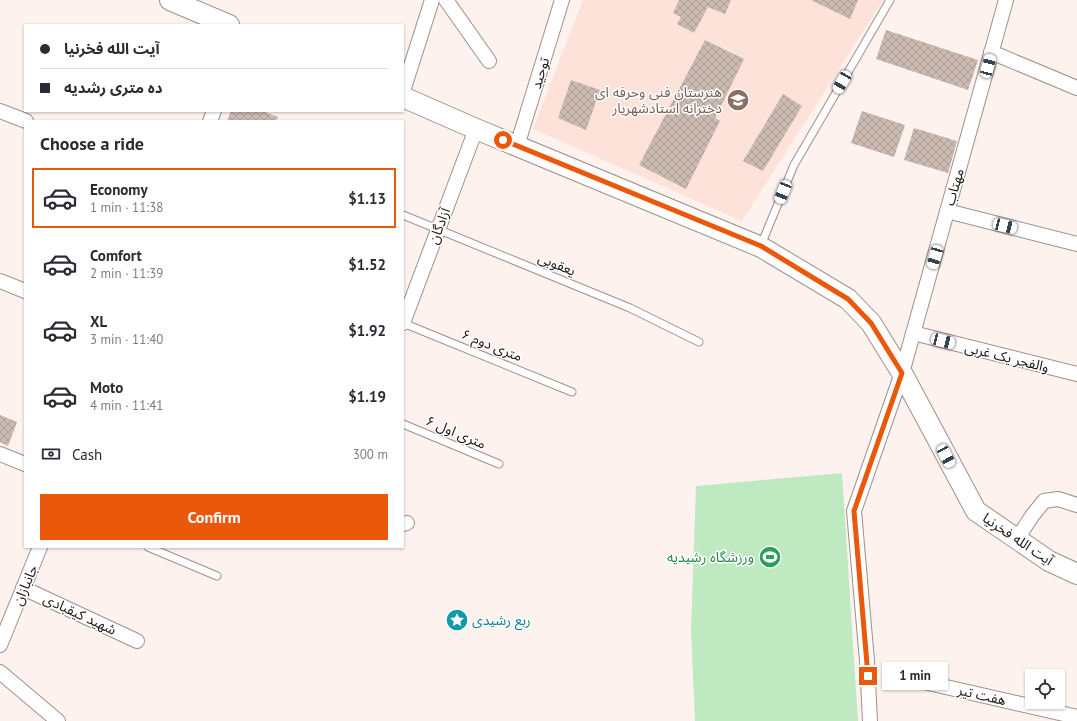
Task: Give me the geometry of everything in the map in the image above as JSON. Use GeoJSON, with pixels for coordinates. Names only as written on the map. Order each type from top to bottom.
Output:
{"type":"FeatureCollection","features":[{"type":"Feature","properties":{"kind":"street"},"geometry":{"type":"LineString","coordinates":[[170,0],[227,24]]}},
{"type":"Feature","properties":{"kind":"street"},"geometry":{"type":"LineString","coordinates":[[404,88],[432,0]]}},
{"type":"Feature","properties":{"kind":"street"},"geometry":{"type":"LineString","coordinates":[[446,0],[489,61]]}},
{"type":"Feature","properties":{"kind":"street","name":"توحید"},"geometry":{"type":"LineString","coordinates":[[517,146],[562,0]]}},
{"type":"Feature","properties":{"kind":"street","name":"مهتاب"},"geometry":{"type":"LineString","coordinates":[[870,721],[867,661],[854,511],[902,373],[1006,0]]}},
{"type":"Feature","properties":{"kind":"street"},"geometry":{"type":"LineString","coordinates":[[992,52],[1077,88]]}},
{"type":"Feature","properties":{"kind":"street","name":"آیت الله فخرنیا"},"geometry":{"type":"LineString","coordinates":[[404,97],[476,129],[761,246],[848,299],[871,323],[902,373],[976,511],[1049,561],[1077,574]]}},
{"type":"Feature","properties":{"kind":"street"},"geometry":{"type":"LineString","coordinates":[[0,111],[24,120]]}},
{"type":"Feature","properties":{"kind":"street","name":"آزادگان"},"geometry":{"type":"LineString","coordinates":[[404,320],[476,129]]}},
{"type":"Feature","properties":{"kind":"street"},"geometry":{"type":"LineString","coordinates":[[947,211],[1077,244]]}},
{"type":"Feature","properties":{"kind":"street"},"geometry":{"type":"LineString","coordinates":[[0,281],[24,291]]}},
{"type":"Feature","properties":{"kind":"street","name":"والفجر یک غربی"},"geometry":{"type":"LineString","coordinates":[[913,333],[1077,374]]}},
{"type":"Feature","properties":{"kind":"street"},"geometry":{"type":"LineString","coordinates":[[0,454],[24,464]]}},
{"type":"Feature","properties":{"kind":"street"},"geometry":{"type":"LineString","coordinates":[[1017,539],[1032,516],[1044,502],[1058,499],[1077,505]]}},
{"type":"Feature","properties":{"kind":"street","name":"جانبازان"},"geometry":{"type":"LineString","coordinates":[[0,645],[40,548]]}},
{"type":"Feature","properties":{"kind":"street","name":"شهید کیقبادی"},"geometry":{"type":"LineString","coordinates":[[23,588],[137,641]]}},
{"type":"Feature","properties":{"kind":"street"},"geometry":{"type":"LineString","coordinates":[[0,672],[58,721]]}},
{"type":"Feature","properties":{"kind":"street","name":"هفت تیر"},"geometry":{"type":"LineString","coordinates":[[911,679],[1077,717]]}},
{"type":"Feature","properties":{"kind":"lane"},"geometry":{"type":"LineString","coordinates":[[761,246],[794,165],[890,0]]}},
{"type":"Feature","properties":{"kind":"lane","name":"یعقوبی"},"geometry":{"type":"LineString","coordinates":[[404,215],[630,308],[699,342]]}},
{"type":"Feature","properties":{"kind":"lane","name":"۶ متری دوم"},"geometry":{"type":"LineString","coordinates":[[404,323],[572,392]]}},
{"type":"Feature","properties":{"kind":"lane","name":"۶ متری اول"},"geometry":{"type":"LineString","coordinates":[[404,424],[499,464]]}},
{"type":"Feature","properties":{"kind":"lane"},"geometry":{"type":"LineString","coordinates":[[150,548],[217,576]]}},
{"type":"Feature","properties":{"kind":"shaded area","name":"هنرستان فنی وحرفه ای دخترانه استادشهریار"},"geometry":{"type":"Polygon","coordinates":[[[583,0],[883,0],[742,221],[533,129],[583,0]]]}},
{"type":"Feature","properties":{"kind":"green space","name":"ورزشگاه رشیدیه"},"geometry":{"type":"Polygon","coordinates":[[[842,473],[858,721],[695,721],[691,629],[696,486],[842,473]]]}},
{"type":"Feature","properties":{"kind":"building"},"geometry":{"type":"Polygon","coordinates":[[[679,0],[731,0],[725,14],[708,7],[694,33],[677,24],[681,17],[673,13],[679,0]]]}},
{"type":"Feature","properties":{"kind":"building"},"geometry":{"type":"Polygon","coordinates":[[[811,0],[858,0],[850,19],[811,0]]]}},
{"type":"Feature","properties":{"kind":"building"},"geometry":{"type":"Polygon","coordinates":[[[886,30],[978,60],[968,90],[876,59],[886,30]]]}},
{"type":"Feature","properties":{"kind":"building"},"geometry":{"type":"Polygon","coordinates":[[[705,40],[744,59],[715,118],[720,121],[686,189],[639,165],[705,40]]]}},
{"type":"Feature","properties":{"kind":"building"},"geometry":{"type":"Polygon","coordinates":[[[571,80],[600,90],[586,130],[558,118],[571,80]]]}},
{"type":"Feature","properties":{"kind":"building"},"geometry":{"type":"Polygon","coordinates":[[[783,94],[802,106],[763,171],[743,161],[783,94]]]}},
{"type":"Feature","properties":{"kind":"building"},"geometry":{"type":"Polygon","coordinates":[[[862,111],[905,125],[894,157],[851,143],[862,111]]]}},
{"type":"Feature","properties":{"kind":"building"},"geometry":{"type":"Polygon","coordinates":[[[231,112],[265,112],[278,117],[276,120],[227,120],[231,112]]]}},
{"type":"Feature","properties":{"kind":"building"},"geometry":{"type":"Polygon","coordinates":[[[914,128],[957,141],[948,173],[904,160],[914,128]]]}},
{"type":"Feature","properties":{"kind":"building"},"geometry":{"type":"Polygon","coordinates":[[[0,415],[17,422],[8,446],[0,442],[0,415]]]}},
{"type":"Feature","properties":{"kind":"place","name":"هنرستان فنی وحرفه ای دخترانه استادشهریار"},"geometry":{"type":"Point","coordinates":[738,100]}},
{"type":"Feature","properties":{"kind":"place","name":"ورزشگاه رشیدیه"},"geometry":{"type":"Point","coordinates":[770,557]}},
{"type":"Feature","properties":{"kind":"place","name":"ربع رشیدی"},"geometry":{"type":"Point","coordinates":[457,620]}},
{"type":"Feature","properties":{"kind":"route"},"geometry":{"type":"LineString","coordinates":[[503,140],[761,246],[848,299],[871,323],[902,373],[854,511],[868,676]]}}]}
